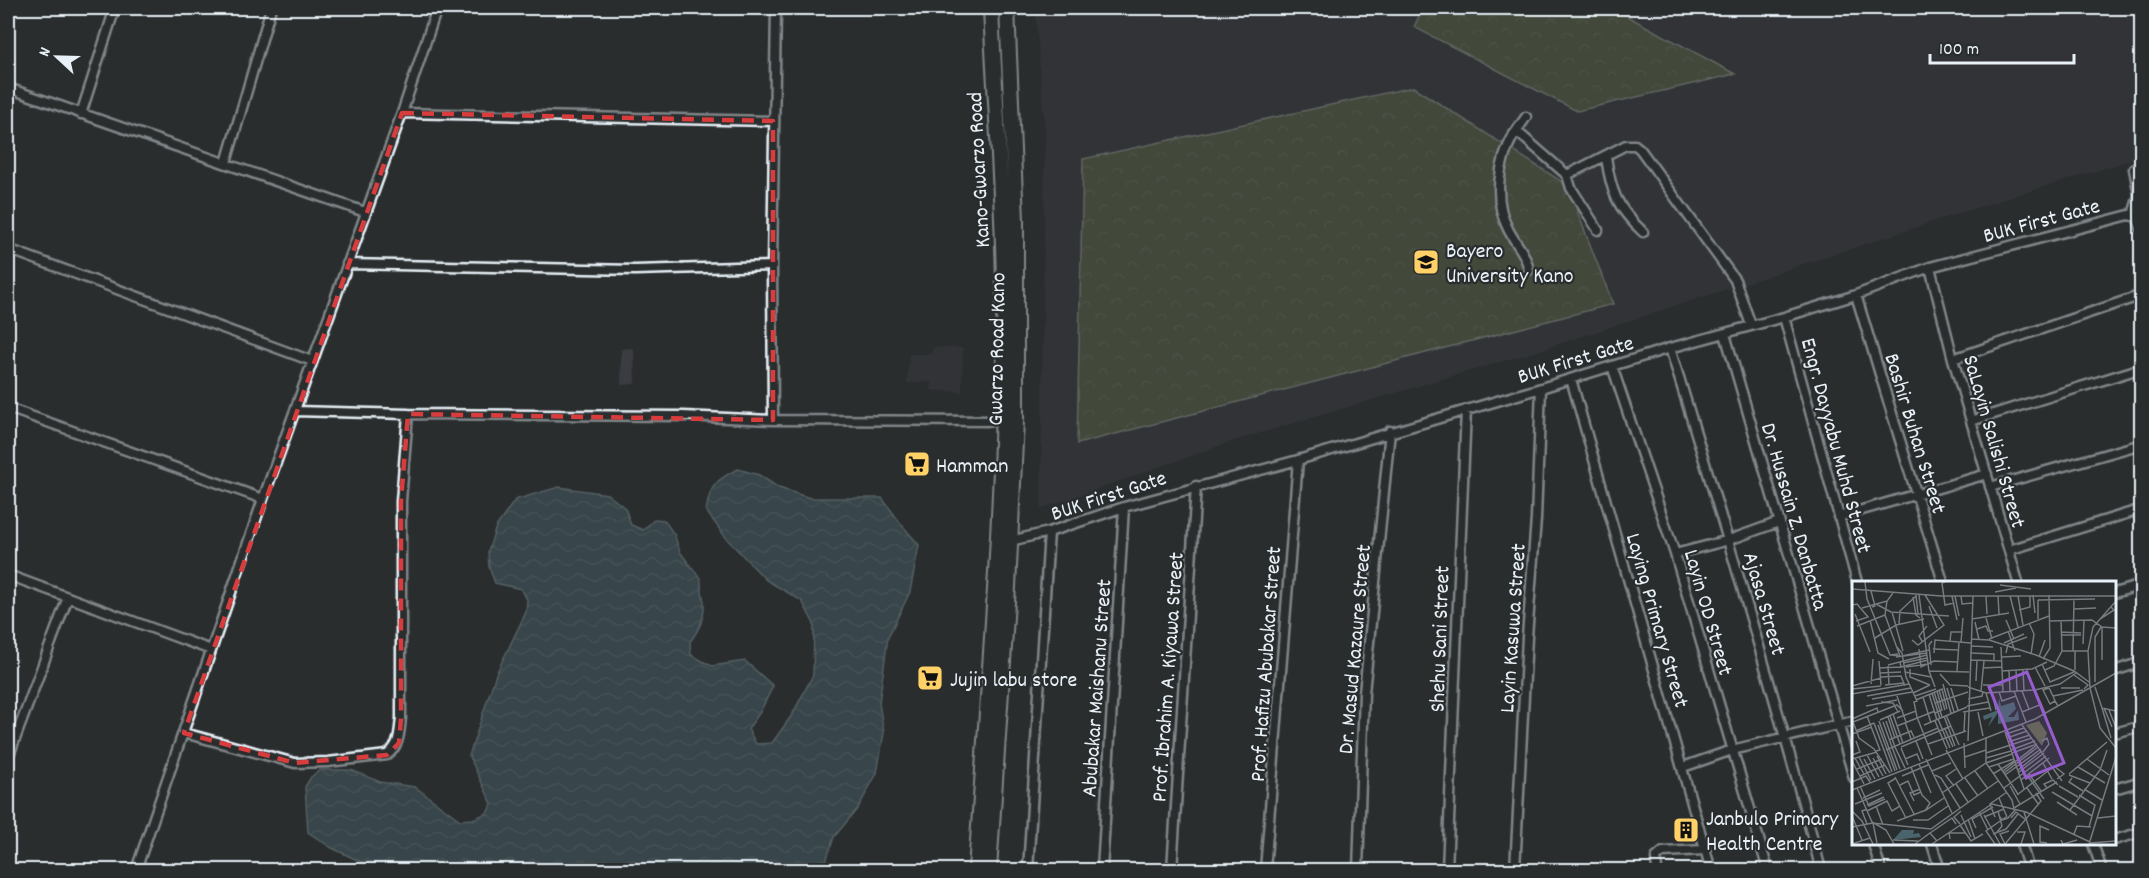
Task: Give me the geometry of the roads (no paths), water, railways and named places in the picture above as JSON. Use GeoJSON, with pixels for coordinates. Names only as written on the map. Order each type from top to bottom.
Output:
{"type":"FeatureCollection","features":[{"type":"Feature","properties":{"kind":"main road","name":"Kano-Gwarzo Road"},"geometry":{"type":"LineString","coordinates":[[976,870],[998,532],[1002,421],[1004,287],[991,8]]}},
{"type":"Feature","properties":{"kind":"main road","name":"Gwarzo Road Kano"},"geometry":{"type":"LineString","coordinates":[[989,870],[1008,587],[1017,346],[1016,221],[1007,8]]}},
{"type":"Feature","properties":{"kind":"main road"},"geometry":{"type":"LineString","coordinates":[[1003,346],[1017,346]]}},
{"type":"Feature","properties":{"kind":"street"},"geometry":{"type":"LineString","coordinates":[[81,114],[115,8]]}},
{"type":"Feature","properties":{"kind":"street"},"geometry":{"type":"LineString","coordinates":[[226,163],[271,8]]}},
{"type":"Feature","properties":{"kind":"street"},"geometry":{"type":"LineString","coordinates":[[136,870],[346,264],[402,113],[436,8]]}},
{"type":"Feature","properties":{"kind":"street"},"geometry":{"type":"LineString","coordinates":[[773,420],[773,121],[776,8]]}},
{"type":"Feature","properties":{"kind":"street"},"geometry":{"type":"LineString","coordinates":[[8,88],[365,212]]}},
{"type":"Feature","properties":{"kind":"street"},"geometry":{"type":"LineString","coordinates":[[402,113],[773,121]]}},
{"type":"Feature","properties":{"kind":"street"},"geometry":{"type":"LineString","coordinates":[[1526,117],[1515,133],[1503,159],[1499,173],[1499,190],[1504,219],[1526,257],[1529,270]]}},
{"type":"Feature","properties":{"kind":"street"},"geometry":{"type":"LineString","coordinates":[[1515,133],[1538,148],[1567,175],[1571,189],[1598,230]]}},
{"type":"Feature","properties":{"kind":"street"},"geometry":{"type":"LineString","coordinates":[[1567,175],[1626,145],[1635,145],[1640,149],[1735,280],[1751,325]]}},
{"type":"Feature","properties":{"kind":"street"},"geometry":{"type":"LineString","coordinates":[[1606,157],[1616,200],[1626,217],[1643,232]]}},
{"type":"Feature","properties":{"kind":"street"},"geometry":{"type":"LineString","coordinates":[[2133,215],[2140,190],[2134,169],[2142,165]]}},
{"type":"Feature","properties":{"kind":"street","name":"BUK First Gate"},"geometry":{"type":"LineString","coordinates":[[1010,541],[1049,532],[1196,486],[1298,460],[1670,348],[1784,317],[1930,267],[2133,215],[2137,218],[2142,230]]}},
{"type":"Feature","properties":{"kind":"street"},"geometry":{"type":"LineString","coordinates":[[8,249],[312,361]]}},
{"type":"Feature","properties":{"kind":"street"},"geometry":{"type":"LineString","coordinates":[[346,264],[635,270],[772,266]]}},
{"type":"Feature","properties":{"kind":"street","name":"SaLayin Salishi Street"},"geometry":{"type":"LineString","coordinates":[[1930,267],[1953,359],[2018,581]]}},
{"type":"Feature","properties":{"kind":"street","name":"Bashir Buhan Street"},"geometry":{"type":"LineString","coordinates":[[1856,294],[1943,581]]}},
{"type":"Feature","properties":{"kind":"street"},"geometry":{"type":"LineString","coordinates":[[1953,359],[2142,295]]}},
{"type":"Feature","properties":{"kind":"street","name":"Engr. Dayyabu Muhd Street"},"geometry":{"type":"LineString","coordinates":[[1784,317],[1857,581]]}},
{"type":"Feature","properties":{"kind":"street","name":"Dr. Hussain Z. Danbatta"},"geometry":{"type":"LineString","coordinates":[[1725,334],[1852,772]]}},
{"type":"Feature","properties":{"kind":"street","name":"Ajasa Street"},"geometry":{"type":"LineString","coordinates":[[1670,348],[1786,736],[1821,870]]}},
{"type":"Feature","properties":{"kind":"street","name":"Layin OD Street"},"geometry":{"type":"LineString","coordinates":[[1612,366],[1675,554],[1768,870]]}},
{"type":"Feature","properties":{"kind":"street"},"geometry":{"type":"LineString","coordinates":[[1971,421],[2142,368]]}},
{"type":"Feature","properties":{"kind":"street","name":"Laying Primary Street"},"geometry":{"type":"LineString","coordinates":[[1570,379],[1711,870]]}},
{"type":"Feature","properties":{"kind":"street","name":"Layin Kasuwa Street"},"geometry":{"type":"LineString","coordinates":[[1515,870],[1527,637],[1536,519],[1541,388]]}},
{"type":"Feature","properties":{"kind":"street"},"geometry":{"type":"LineString","coordinates":[[8,408],[264,499]]}},
{"type":"Feature","properties":{"kind":"street","name":"Shehu Sani Street"},"geometry":{"type":"LineString","coordinates":[[1447,870],[1466,410]]}},
{"type":"Feature","properties":{"kind":"street"},"geometry":{"type":"LineString","coordinates":[[295,411],[683,416],[773,420],[1002,421]]}},
{"type":"Feature","properties":{"kind":"street"},"geometry":{"type":"LineString","coordinates":[[184,733],[295,763],[328,762],[387,755],[399,743],[401,718],[400,501],[408,414]]}},
{"type":"Feature","properties":{"kind":"street","name":"Dr. Masud Kazaure Street"},"geometry":{"type":"LineString","coordinates":[[1358,870],[1364,693],[1390,431]]}},
{"type":"Feature","properties":{"kind":"street"},"geometry":{"type":"LineString","coordinates":[[1990,487],[2142,444]]}},
{"type":"Feature","properties":{"kind":"street","name":"Prof. Hafizu Abubakar Street"},"geometry":{"type":"LineString","coordinates":[[1265,870],[1298,460]]}},
{"type":"Feature","properties":{"kind":"street"},"geometry":{"type":"LineString","coordinates":[[1838,517],[1987,474]]}},
{"type":"Feature","properties":{"kind":"street","name":"Prof. Ibrahim A. Kiyawa Street"},"geometry":{"type":"LineString","coordinates":[[1172,870],[1196,486]]}},
{"type":"Feature","properties":{"kind":"street","name":"Abubakar Maishanu Street"},"geometry":{"type":"LineString","coordinates":[[1102,870],[1124,507]]}},
{"type":"Feature","properties":{"kind":"street"},"geometry":{"type":"LineString","coordinates":[[2009,550],[2142,509]]}},
{"type":"Feature","properties":{"kind":"street"},"geometry":{"type":"LineString","coordinates":[[1675,554],[1729,540],[1779,522]]}},
{"type":"Feature","properties":{"kind":"street"},"geometry":{"type":"LineString","coordinates":[[1028,870],[1049,532]]}},
{"type":"Feature","properties":{"kind":"street"},"geometry":{"type":"LineString","coordinates":[[8,575],[211,650]]}},
{"type":"Feature","properties":{"kind":"street"},"geometry":{"type":"LineString","coordinates":[[2116,592],[2142,585]]}},
{"type":"Feature","properties":{"kind":"street"},"geometry":{"type":"LineString","coordinates":[[8,758],[11,740],[68,597]]}},
{"type":"Feature","properties":{"kind":"street"},"geometry":{"type":"LineString","coordinates":[[2116,670],[2142,662]]}},
{"type":"Feature","properties":{"kind":"street"},"geometry":{"type":"LineString","coordinates":[[1683,767],[1732,750],[1852,722]]}},
{"type":"Feature","properties":{"kind":"street"},"geometry":{"type":"LineString","coordinates":[[2116,733],[2142,726]]}},
{"type":"Feature","properties":{"kind":"street"},"geometry":{"type":"LineString","coordinates":[[2116,789],[2142,781]]}},
{"type":"Feature","properties":{"kind":"street"},"geometry":{"type":"LineString","coordinates":[[2116,840],[2142,831]]}},
{"type":"Feature","properties":{"kind":"street"},"geometry":{"type":"LineString","coordinates":[[1874,845],[1881,870]]}},
{"type":"Feature","properties":{"kind":"street"},"geometry":{"type":"LineString","coordinates":[[1933,845],[1940,870]]}},
{"type":"Feature","properties":{"kind":"street"},"geometry":{"type":"LineString","coordinates":[[2022,845],[2029,870]]}},
{"type":"Feature","properties":{"kind":"street"},"geometry":{"type":"LineString","coordinates":[[2096,845],[2102,870]]}},
{"type":"Feature","properties":{"kind":"street"},"geometry":{"type":"LineString","coordinates":[[1657,870],[1656,858],[1663,852],[1706,850]]}},
{"type":"Feature","properties":{"kind":"water"},"geometry":{"type":"Polygon","coordinates":[[[738,469],[759,475],[779,488],[810,498],[882,498],[919,545],[910,592],[888,637],[879,703],[884,733],[877,773],[858,808],[834,837],[823,870],[378,870],[332,848],[308,832],[305,787],[311,777],[320,770],[351,770],[380,782],[415,787],[460,820],[473,819],[487,813],[492,804],[469,756],[496,674],[526,612],[527,599],[521,589],[495,583],[489,567],[488,551],[496,527],[515,500],[559,487],[607,494],[625,508],[631,525],[643,530],[655,519],[664,520],[674,534],[680,552],[701,579],[704,614],[690,642],[691,655],[712,666],[745,661],[773,686],[760,712],[748,729],[756,744],[772,743],[792,715],[813,675],[814,624],[802,601],[766,580],[727,539],[706,511],[709,495],[715,485],[738,469]]]}},
{"type":"Feature","properties":{"kind":"place","name":"Bayero University Kano"},"geometry":{"type":"Point","coordinates":[1426,262]}},
{"type":"Feature","properties":{"kind":"place","name":"Hamman"},"geometry":{"type":"Point","coordinates":[917,464]}},
{"type":"Feature","properties":{"kind":"place","name":"Jujin labu store"},"geometry":{"type":"Point","coordinates":[930,678]}},
{"type":"Feature","properties":{"kind":"place","name":"Janbulo Primary Health Centre"},"geometry":{"type":"Point","coordinates":[1686,830]}}]}
